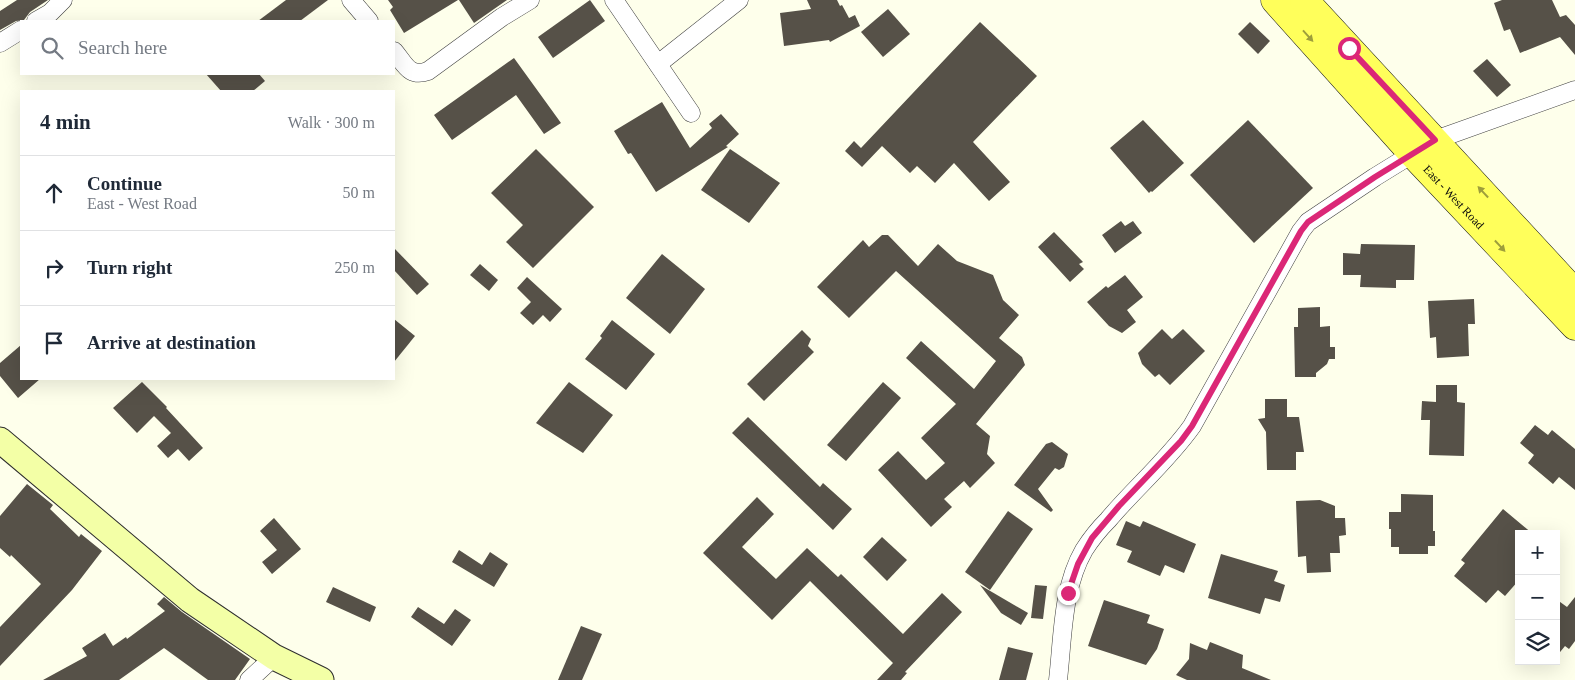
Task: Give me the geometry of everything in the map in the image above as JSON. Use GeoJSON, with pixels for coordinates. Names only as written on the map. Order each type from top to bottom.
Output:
{"type":"FeatureCollection","features":[{"type":"Feature","properties":{"kind":"main road","name":"East - West Road"},"geometry":{"type":"LineString","coordinates":[[1275,0],[1575,292]]}},
{"type":"Feature","properties":{"kind":"main road","name":"East - West Road"},"geometry":{"type":"LineString","coordinates":[[1304,0],[1424,147],[1575,326]]}},
{"type":"Feature","properties":{"kind":"street"},"geometry":{"type":"LineString","coordinates":[[38,20],[50,13],[63,0]]}},
{"type":"Feature","properties":{"kind":"street"},"geometry":{"type":"LineString","coordinates":[[352,0],[368,20]]}},
{"type":"Feature","properties":{"kind":"street"},"geometry":{"type":"LineString","coordinates":[[395,51],[411,72],[419,74],[428,71],[530,0]]}},
{"type":"Feature","properties":{"kind":"street"},"geometry":{"type":"LineString","coordinates":[[614,0],[691,113]]}},
{"type":"Feature","properties":{"kind":"street"},"geometry":{"type":"LineString","coordinates":[[658,64],[739,0]]}},
{"type":"Feature","properties":{"kind":"street"},"geometry":{"type":"LineString","coordinates":[[0,43],[20,31]]}},
{"type":"Feature","properties":{"kind":"street"},"geometry":{"type":"LineString","coordinates":[[1058,680],[1068,593],[1078,564],[1092,538],[1119,506],[1181,441],[1192,426],[1301,231],[1308,222],[1424,147],[1575,90]]}},
{"type":"Feature","properties":{"kind":"street"},"geometry":{"type":"LineString","coordinates":[[0,440],[190,600],[274,657],[321,680]]}},
{"type":"Feature","properties":{"kind":"street"},"geometry":{"type":"LineString","coordinates":[[249,680],[274,657]]}},
{"type":"Feature","properties":{"kind":"building"},"geometry":{"type":"Polygon","coordinates":[[[17,0],[48,0],[30,12],[24,20],[16,21],[0,30],[0,11],[17,0]]]}},
{"type":"Feature","properties":{"kind":"building"},"geometry":{"type":"Polygon","coordinates":[[[286,0],[328,0],[301,20],[259,20],[286,0]]]}},
{"type":"Feature","properties":{"kind":"building"},"geometry":{"type":"Polygon","coordinates":[[[388,0],[458,0],[404,33],[390,10],[393,7],[388,0]]]}},
{"type":"Feature","properties":{"kind":"building"},"geometry":{"type":"Polygon","coordinates":[[[459,0],[507,0],[474,23],[459,0]]]}},
{"type":"Feature","properties":{"kind":"building"},"geometry":{"type":"Polygon","coordinates":[[[590,0],[605,21],[553,58],[538,37],[590,0]]]}},
{"type":"Feature","properties":{"kind":"building"},"geometry":{"type":"Polygon","coordinates":[[[807,0],[837,0],[849,18],[855,15],[860,26],[830,42],[829,40],[784,46],[780,13],[811,9],[807,0]]]}},
{"type":"Feature","properties":{"kind":"building"},"geometry":{"type":"Polygon","coordinates":[[[1502,0],[1552,0],[1560,17],[1566,15],[1575,25],[1575,55],[1560,37],[1520,53],[1510,29],[1504,31],[1494,3],[1502,0]]]}},
{"type":"Feature","properties":{"kind":"building"},"geometry":{"type":"Polygon","coordinates":[[[888,9],[910,34],[883,57],[861,32],[888,9]]]}},
{"type":"Feature","properties":{"kind":"building"},"geometry":{"type":"Polygon","coordinates":[[[980,22],[1037,76],[973,142],[1010,182],[989,201],[954,163],[935,183],[917,166],[910,173],[882,146],[862,167],[845,151],[854,141],[861,148],[980,22]]]}},
{"type":"Feature","properties":{"kind":"building"},"geometry":{"type":"Polygon","coordinates":[[[1250,22],[1270,41],[1258,54],[1238,34],[1250,22]]]}},
{"type":"Feature","properties":{"kind":"building"},"geometry":{"type":"Polygon","coordinates":[[[514,58],[561,123],[544,134],[516,95],[452,140],[434,115],[514,58]]]}},
{"type":"Feature","properties":{"kind":"building"},"geometry":{"type":"Polygon","coordinates":[[[1487,59],[1511,85],[1497,97],[1473,71],[1487,59]]]}},
{"type":"Feature","properties":{"kind":"building"},"geometry":{"type":"Polygon","coordinates":[[[207,75],[260,75],[265,81],[254,90],[220,90],[207,75]]]}},
{"type":"Feature","properties":{"kind":"building"},"geometry":{"type":"Polygon","coordinates":[[[662,102],[690,148],[712,128],[709,124],[721,114],[739,134],[726,146],[728,147],[656,192],[631,153],[628,154],[614,131],[662,102]]]}},
{"type":"Feature","properties":{"kind":"building"},"geometry":{"type":"Polygon","coordinates":[[[1143,120],[1184,163],[1149,193],[1110,148],[1143,120]]]}},
{"type":"Feature","properties":{"kind":"building"},"geometry":{"type":"Polygon","coordinates":[[[1248,120],[1313,188],[1254,243],[1190,175],[1248,120]]]}},
{"type":"Feature","properties":{"kind":"building"},"geometry":{"type":"Polygon","coordinates":[[[536,149],[594,207],[533,268],[506,242],[523,225],[491,193],[536,149]]]}},
{"type":"Feature","properties":{"kind":"building"},"geometry":{"type":"Polygon","coordinates":[[[730,149],[780,183],[749,223],[701,190],[730,149]]]}},
{"type":"Feature","properties":{"kind":"building"},"geometry":{"type":"Polygon","coordinates":[[[1121,221],[1125,226],[1133,221],[1142,233],[1115,253],[1102,235],[1121,221]]]}},
{"type":"Feature","properties":{"kind":"building"},"geometry":{"type":"Polygon","coordinates":[[[1054,232],[1083,262],[1079,264],[1084,269],[1070,282],[1038,247],[1054,232]]]}},
{"type":"Feature","properties":{"kind":"building"},"geometry":{"type":"Polygon","coordinates":[[[882,235],[888,235],[918,266],[938,244],[957,261],[993,275],[1003,300],[1019,315],[999,338],[1022,357],[1025,365],[976,424],[990,436],[987,454],[995,463],[970,488],[964,481],[944,499],[952,507],[931,527],[878,470],[898,451],[926,480],[945,463],[921,438],[956,404],[906,358],[921,341],[974,389],[996,361],[896,271],[849,318],[817,287],[863,240],[869,247],[882,235]]]}},
{"type":"Feature","properties":{"kind":"building"},"geometry":{"type":"Polygon","coordinates":[[[1361,244],[1415,245],[1414,280],[1396,280],[1396,288],[1360,287],[1361,275],[1343,275],[1343,253],[1360,254],[1361,244]]]}},
{"type":"Feature","properties":{"kind":"building"},"geometry":{"type":"Polygon","coordinates":[[[395,249],[429,284],[417,295],[395,271],[395,249]]]}},
{"type":"Feature","properties":{"kind":"building"},"geometry":{"type":"Polygon","coordinates":[[[662,254],[705,289],[670,334],[626,298],[662,254]]]}},
{"type":"Feature","properties":{"kind":"building"},"geometry":{"type":"Polygon","coordinates":[[[480,264],[498,280],[489,291],[470,275],[480,264]]]}},
{"type":"Feature","properties":{"kind":"building"},"geometry":{"type":"Polygon","coordinates":[[[1125,275],[1143,297],[1127,310],[1136,322],[1122,333],[1109,326],[1087,302],[1106,286],[1108,288],[1125,275]]]}},
{"type":"Feature","properties":{"kind":"building"},"geometry":{"type":"Polygon","coordinates":[[[527,277],[562,309],[550,322],[543,315],[533,325],[520,313],[531,302],[517,288],[527,277]]]}},
{"type":"Feature","properties":{"kind":"building"},"geometry":{"type":"Polygon","coordinates":[[[1474,299],[1475,324],[1468,324],[1469,356],[1437,358],[1436,337],[1430,338],[1428,301],[1474,299]]]}},
{"type":"Feature","properties":{"kind":"building"},"geometry":{"type":"Polygon","coordinates":[[[1320,307],[1320,327],[1330,326],[1330,347],[1335,347],[1335,359],[1329,359],[1327,364],[1316,373],[1316,377],[1295,377],[1294,327],[1298,327],[1298,308],[1320,307]]]}},
{"type":"Feature","properties":{"kind":"building"},"geometry":{"type":"Polygon","coordinates":[[[395,320],[415,336],[395,361],[395,320]]]}},
{"type":"Feature","properties":{"kind":"building"},"geometry":{"type":"Polygon","coordinates":[[[612,320],[655,354],[626,390],[585,359],[602,338],[600,336],[612,320]]]}},
{"type":"Feature","properties":{"kind":"building"},"geometry":{"type":"Polygon","coordinates":[[[1162,329],[1172,339],[1183,329],[1205,351],[1170,385],[1159,374],[1155,377],[1142,364],[1138,353],[1162,329]]]}},
{"type":"Feature","properties":{"kind":"building"},"geometry":{"type":"Polygon","coordinates":[[[802,330],[811,339],[808,346],[814,352],[764,401],[747,384],[802,330]]]}},
{"type":"Feature","properties":{"kind":"building"},"geometry":{"type":"Polygon","coordinates":[[[20,346],[20,380],[39,380],[18,398],[0,376],[0,363],[20,346]]]}},
{"type":"Feature","properties":{"kind":"building"},"geometry":{"type":"Polygon","coordinates":[[[142,382],[203,448],[189,461],[178,449],[168,458],[157,446],[171,433],[154,416],[137,433],[113,408],[142,382]]]}},
{"type":"Feature","properties":{"kind":"building"},"geometry":{"type":"Polygon","coordinates":[[[569,382],[613,415],[583,453],[536,423],[569,382]]]}},
{"type":"Feature","properties":{"kind":"building"},"geometry":{"type":"Polygon","coordinates":[[[883,382],[901,398],[846,461],[827,445],[883,382]]]}},
{"type":"Feature","properties":{"kind":"building"},"geometry":{"type":"Polygon","coordinates":[[[1436,385],[1457,385],[1457,402],[1465,403],[1464,456],[1429,455],[1430,420],[1421,420],[1422,401],[1436,402],[1436,385]]]}},
{"type":"Feature","properties":{"kind":"building"},"geometry":{"type":"Polygon","coordinates":[[[1265,399],[1287,399],[1287,417],[1299,417],[1304,452],[1296,452],[1296,470],[1267,470],[1266,432],[1258,419],[1265,418],[1265,399]]]}},
{"type":"Feature","properties":{"kind":"building"},"geometry":{"type":"Polygon","coordinates":[[[748,417],[820,487],[823,483],[852,509],[833,530],[732,433],[748,417]]]}},
{"type":"Feature","properties":{"kind":"building"},"geometry":{"type":"Polygon","coordinates":[[[1535,425],[1548,435],[1552,430],[1575,449],[1575,490],[1559,477],[1553,484],[1528,463],[1534,455],[1520,443],[1535,425]]]}},
{"type":"Feature","properties":{"kind":"building"},"geometry":{"type":"Polygon","coordinates":[[[1052,442],[1068,454],[1064,467],[1059,470],[1055,468],[1038,489],[1053,510],[1051,512],[1014,485],[1046,444],[1052,442]]]}},
{"type":"Feature","properties":{"kind":"building"},"geometry":{"type":"Polygon","coordinates":[[[27,484],[53,505],[50,509],[79,537],[81,534],[102,551],[72,590],[0,666],[0,627],[41,584],[11,555],[10,557],[0,548],[0,516],[27,484]]]}},
{"type":"Feature","properties":{"kind":"building"},"geometry":{"type":"Polygon","coordinates":[[[1401,494],[1433,495],[1435,546],[1428,546],[1428,554],[1399,554],[1399,547],[1391,547],[1389,512],[1401,512],[1401,494]]]}},
{"type":"Feature","properties":{"kind":"building"},"geometry":{"type":"Polygon","coordinates":[[[757,497],[774,514],[742,547],[776,579],[807,548],[838,577],[841,574],[903,634],[942,593],[962,612],[905,672],[907,673],[901,680],[877,680],[893,663],[810,581],[772,620],[703,553],[757,497]]]}},
{"type":"Feature","properties":{"kind":"building"},"geometry":{"type":"Polygon","coordinates":[[[1320,500],[1335,506],[1335,518],[1345,518],[1346,535],[1339,536],[1340,553],[1330,553],[1331,572],[1307,573],[1306,556],[1298,557],[1296,501],[1320,500]]]}},
{"type":"Feature","properties":{"kind":"building"},"geometry":{"type":"Polygon","coordinates":[[[1503,509],[1528,530],[1515,530],[1515,585],[1505,596],[1498,590],[1486,603],[1454,576],[1465,563],[1461,560],[1503,509]]]}},
{"type":"Feature","properties":{"kind":"building"},"geometry":{"type":"Polygon","coordinates":[[[1008,511],[1033,529],[990,590],[965,572],[1008,511]]]}},
{"type":"Feature","properties":{"kind":"building"},"geometry":{"type":"Polygon","coordinates":[[[274,518],[301,549],[272,574],[262,562],[277,550],[260,531],[274,518]]]}},
{"type":"Feature","properties":{"kind":"building"},"geometry":{"type":"Polygon","coordinates":[[[1126,521],[1140,527],[1143,521],[1196,544],[1184,573],[1165,565],[1160,576],[1127,562],[1132,551],[1116,545],[1126,521]]]}},
{"type":"Feature","properties":{"kind":"building"},"geometry":{"type":"Polygon","coordinates":[[[882,537],[907,560],[887,581],[863,557],[882,537]]]}},
{"type":"Feature","properties":{"kind":"building"},"geometry":{"type":"Polygon","coordinates":[[[459,550],[482,565],[490,552],[508,564],[494,587],[452,562],[459,550]]]}},
{"type":"Feature","properties":{"kind":"building"},"geometry":{"type":"Polygon","coordinates":[[[1221,554],[1278,571],[1274,581],[1285,585],[1280,602],[1265,598],[1260,614],[1208,598],[1221,554]]]}},
{"type":"Feature","properties":{"kind":"building"},"geometry":{"type":"Polygon","coordinates":[[[980,585],[1028,613],[1021,625],[1001,613],[980,585]]]}},
{"type":"Feature","properties":{"kind":"building"},"geometry":{"type":"Polygon","coordinates":[[[1035,585],[1047,586],[1043,619],[1031,618],[1035,585]]]}},
{"type":"Feature","properties":{"kind":"building"},"geometry":{"type":"Polygon","coordinates":[[[333,587],[376,607],[370,622],[326,602],[333,587]]]}},
{"type":"Feature","properties":{"kind":"building"},"geometry":{"type":"Polygon","coordinates":[[[164,597],[182,612],[250,659],[235,680],[208,680],[164,648],[119,680],[43,680],[87,656],[82,648],[105,633],[113,646],[126,637],[127,639],[165,611],[157,604],[164,597]]]}},
{"type":"Feature","properties":{"kind":"building"},"geometry":{"type":"Polygon","coordinates":[[[1575,597],[1575,641],[1569,649],[1565,646],[1560,652],[1560,602],[1567,607],[1575,597]]]}},
{"type":"Feature","properties":{"kind":"building"},"geometry":{"type":"Polygon","coordinates":[[[1104,600],[1150,615],[1147,623],[1164,629],[1157,649],[1146,665],[1088,646],[1104,600]]]}},
{"type":"Feature","properties":{"kind":"building"},"geometry":{"type":"Polygon","coordinates":[[[418,607],[444,624],[455,609],[471,620],[452,646],[411,617],[418,607]]]}},
{"type":"Feature","properties":{"kind":"building"},"geometry":{"type":"Polygon","coordinates":[[[581,626],[602,634],[582,680],[558,680],[581,626]]]}},
{"type":"Feature","properties":{"kind":"building"},"geometry":{"type":"Polygon","coordinates":[[[1210,642],[1243,655],[1242,668],[1271,680],[1187,680],[1176,675],[1189,659],[1190,643],[1207,650],[1210,642]]]}},
{"type":"Feature","properties":{"kind":"building"},"geometry":{"type":"Polygon","coordinates":[[[1008,647],[1033,653],[1026,680],[999,680],[1008,647]]]}},
{"type":"Feature","properties":{"kind":"route"},"geometry":{"type":"LineString","coordinates":[[1068,593],[1084,550],[1092,538],[1119,506],[1181,441],[1192,426],[1301,231],[1308,222],[1316,215],[1435,140],[1349,48]]}}]}
